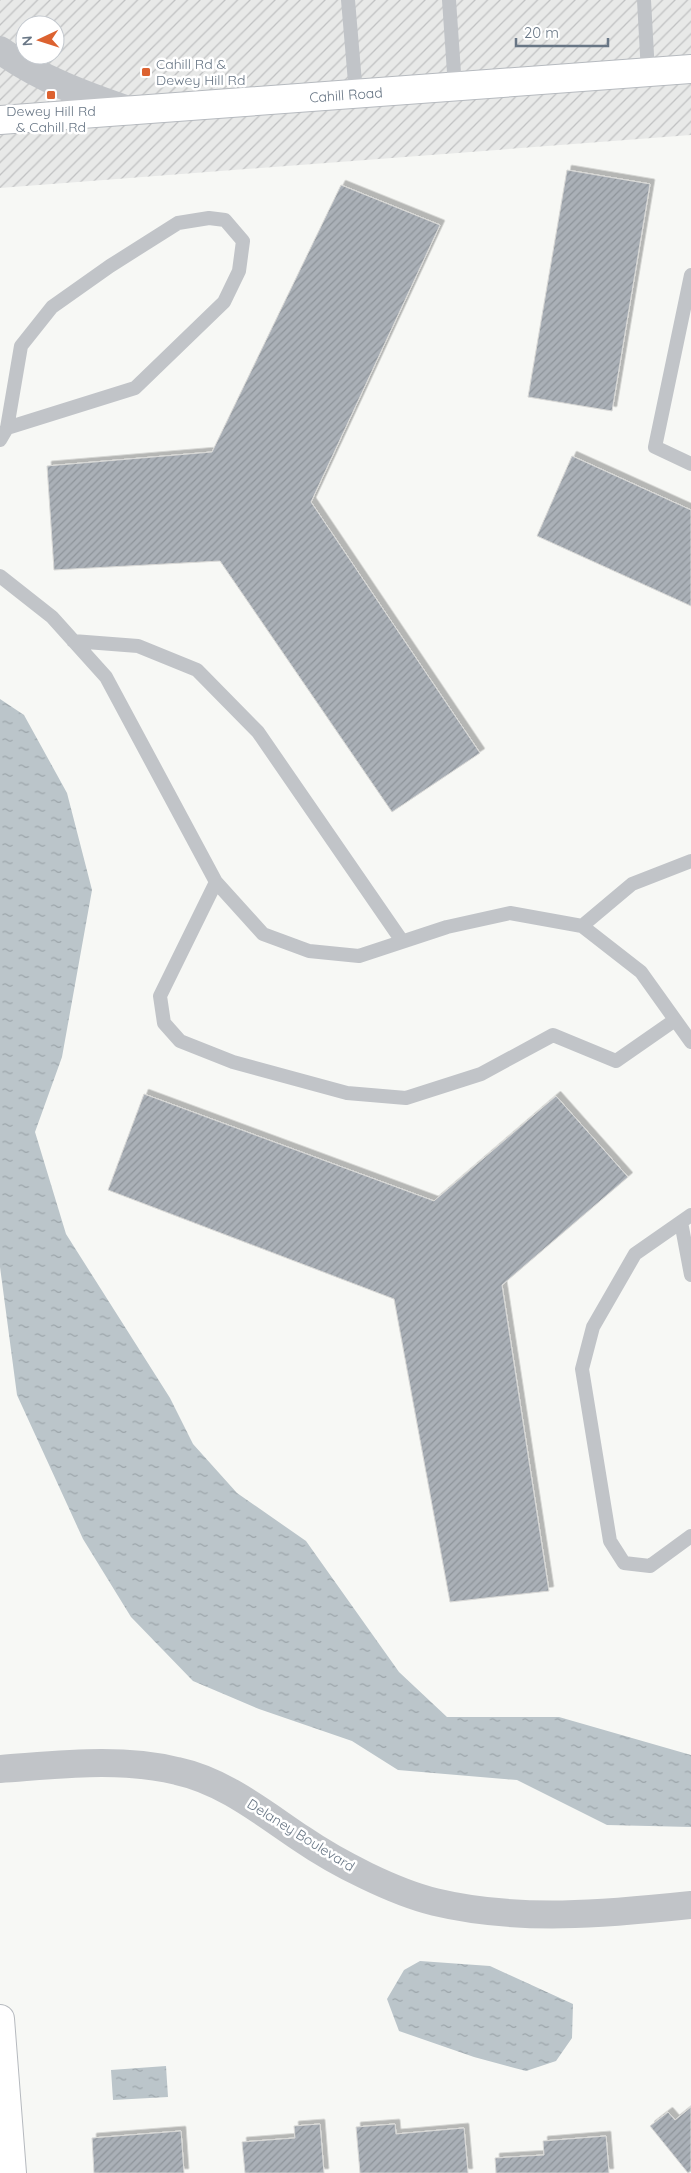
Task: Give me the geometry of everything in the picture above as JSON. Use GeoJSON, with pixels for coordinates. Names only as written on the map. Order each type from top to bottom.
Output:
{"type":"FeatureCollection","features":[{"type":"Feature","properties":{"kind":"street"},"geometry":{"type":"LineString","coordinates":[[0,50],[20,64],[68,90],[132,111]]}},
{"type":"Feature","properties":{"kind":"street","name":"Cahill Road"},"geometry":{"type":"LineString","coordinates":[[0,120],[691,69]]}},
{"type":"Feature","properties":{"kind":"street","name":"Delaney Boulevard"},"geometry":{"type":"LineString","coordinates":[[0,1769],[122,1763],[178,1771],[231,1792],[304,1840],[366,1876],[434,1902],[516,1914],[580,1914],[691,1905]]}},
{"type":"Feature","properties":{"kind":"street"},"geometry":{"type":"LineString","coordinates":[[0,2019],[12,2173]]}},
{"type":"Feature","properties":{"kind":"lane"},"geometry":{"type":"LineString","coordinates":[[348,0],[356,94]]}},
{"type":"Feature","properties":{"kind":"lane"},"geometry":{"type":"LineString","coordinates":[[449,0],[455,87]]}},
{"type":"Feature","properties":{"kind":"lane"},"geometry":{"type":"LineString","coordinates":[[644,0],[648,73]]}},
{"type":"Feature","properties":{"kind":"lane"},"geometry":{"type":"LineString","coordinates":[[209,218],[225,220],[242,241],[240,271],[224,302],[135,388],[3,434],[21,346],[52,307],[110,266],[178,223],[209,218]]}},
{"type":"Feature","properties":{"kind":"lane"},"geometry":{"type":"LineString","coordinates":[[691,275],[655,447],[691,464]]}},
{"type":"Feature","properties":{"kind":"lane"},"geometry":{"type":"LineString","coordinates":[[0,576],[52,618],[106,677],[216,882],[263,934],[309,951],[359,956],[446,927],[510,913],[582,926],[641,972],[691,1042]]}},
{"type":"Feature","properties":{"kind":"lane"},"geometry":{"type":"LineString","coordinates":[[73,641],[138,646],[197,670],[258,732],[402,941]]}},
{"type":"Feature","properties":{"kind":"lane"},"geometry":{"type":"LineString","coordinates":[[582,926],[632,884],[691,861]]}},
{"type":"Feature","properties":{"kind":"lane"},"geometry":{"type":"LineString","coordinates":[[216,882],[160,996],[164,1023],[180,1041],[233,1062],[347,1093],[406,1098],[481,1074],[553,1035],[616,1061],[676,1020]]}},
{"type":"Feature","properties":{"kind":"lane"},"geometry":{"type":"LineString","coordinates":[[686,1218],[691,1275]]}},
{"type":"Feature","properties":{"kind":"lane"},"geometry":{"type":"LineString","coordinates":[[686,1218],[635,1254],[593,1327],[582,1369],[610,1541],[624,1563],[650,1566],[691,1536]]}},
{"type":"Feature","properties":{"kind":"shaded area"},"geometry":{"type":"Polygon","coordinates":[[[0,0],[691,0],[691,135],[0,188],[0,0]]]}},
{"type":"Feature","properties":{"kind":"water"},"geometry":{"type":"Polygon","coordinates":[[[0,699],[24,715],[67,793],[92,890],[62,1057],[35,1132],[66,1234],[170,1398],[193,1444],[237,1493],[306,1541],[399,1672],[447,1717],[559,1717],[691,1755],[691,1827],[607,1825],[517,1780],[398,1770],[352,1741],[259,1709],[193,1681],[131,1617],[83,1539],[17,1395],[0,1267],[0,699]]]}},
{"type":"Feature","properties":{"kind":"water"},"geometry":{"type":"Polygon","coordinates":[[[420,1961],[490,1966],[573,2004],[572,2038],[556,2061],[526,2071],[474,2057],[399,2031],[387,1999],[404,1970],[420,1961]]]}},
{"type":"Feature","properties":{"kind":"water"},"geometry":{"type":"Polygon","coordinates":[[[166,2066],[168,2097],[113,2100],[111,2070],[166,2066]]]}},
{"type":"Feature","properties":{"kind":"building"},"geometry":{"type":"Polygon","coordinates":[[[567,170],[650,184],[612,411],[528,397],[567,170]]]}},
{"type":"Feature","properties":{"kind":"building"},"geometry":{"type":"Polygon","coordinates":[[[341,185],[440,225],[311,502],[480,753],[392,812],[220,561],[54,570],[47,466],[212,452],[341,185]]]}},
{"type":"Feature","properties":{"kind":"building"},"geometry":{"type":"Polygon","coordinates":[[[572,456],[691,510],[691,606],[537,536],[572,456]]]}},
{"type":"Feature","properties":{"kind":"building"},"geometry":{"type":"Polygon","coordinates":[[[144,1094],[434,1201],[556,1096],[628,1177],[502,1285],[549,1591],[450,1602],[394,1299],[108,1190],[144,1094]]]}},
{"type":"Feature","properties":{"kind":"building"},"geometry":{"type":"Polygon","coordinates":[[[691,2107],[691,2171],[688,2173],[650,2126],[668,2112],[675,2120],[691,2107]]]}},
{"type":"Feature","properties":{"kind":"building"},"geometry":{"type":"Polygon","coordinates":[[[320,2124],[324,2173],[245,2173],[242,2142],[295,2138],[294,2126],[320,2124]]]}},
{"type":"Feature","properties":{"kind":"building"},"geometry":{"type":"Polygon","coordinates":[[[395,2124],[396,2134],[464,2128],[468,2173],[360,2173],[356,2127],[395,2124]]]}},
{"type":"Feature","properties":{"kind":"building"},"geometry":{"type":"Polygon","coordinates":[[[181,2131],[184,2173],[94,2173],[92,2138],[181,2131]]]}},
{"type":"Feature","properties":{"kind":"building"},"geometry":{"type":"Polygon","coordinates":[[[606,2136],[609,2173],[496,2173],[495,2158],[544,2155],[543,2141],[606,2136]]]}},
{"type":"Feature","properties":{"kind":"place","name":"Cahill Rd & Dewey Hill Rd"},"geometry":{"type":"Point","coordinates":[146,72]}},
{"type":"Feature","properties":{"kind":"place","name":"Dewey Hill Rd & Cahill Rd"},"geometry":{"type":"Point","coordinates":[51,95]}}]}
